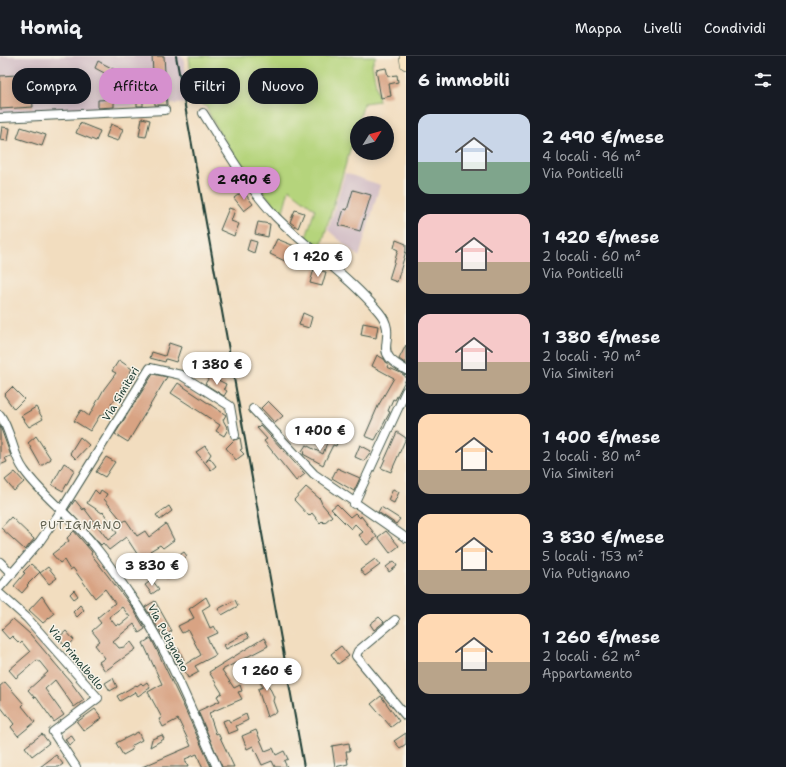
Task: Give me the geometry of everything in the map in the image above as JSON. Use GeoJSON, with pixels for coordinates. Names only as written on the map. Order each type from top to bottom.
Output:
{"type":"FeatureCollection","features":[{"type":"Feature","properties":{"kind":"main road"},"geometry":{"type":"LineString","coordinates":[[405,56],[406,64]]}},
{"type":"Feature","properties":{"kind":"street"},"geometry":{"type":"LineString","coordinates":[[0,118],[165,110]]}},
{"type":"Feature","properties":{"kind":"street"},"geometry":{"type":"LineString","coordinates":[[202,113],[260,198],[276,217],[304,244],[340,274],[382,316],[388,328],[386,354],[406,370]]}},
{"type":"Feature","properties":{"kind":"street","name":"Via Simiteri"},"geometry":{"type":"LineString","coordinates":[[61,511],[150,368],[181,375],[230,406],[235,435]]}},
{"type":"Feature","properties":{"kind":"street"},"geometry":{"type":"LineString","coordinates":[[354,504],[406,391]]}},
{"type":"Feature","properties":{"kind":"street"},"geometry":{"type":"LineString","coordinates":[[253,409],[302,464],[354,504],[406,538]]}},
{"type":"Feature","properties":{"kind":"street","name":"Via Putignano"},"geometry":{"type":"LineString","coordinates":[[0,415],[9,430],[21,466],[94,546],[148,621],[217,767]]}},
{"type":"Feature","properties":{"kind":"street"},"geometry":{"type":"LineString","coordinates":[[0,587],[40,541],[61,511]]}},
{"type":"Feature","properties":{"kind":"street"},"geometry":{"type":"LineString","coordinates":[[0,562],[12,574]]}},
{"type":"Feature","properties":{"kind":"street","name":"Via Primalbello"},"geometry":{"type":"LineString","coordinates":[[0,594],[27,618],[98,698],[53,732],[76,767]]}},
{"type":"Feature","properties":{"kind":"street"},"geometry":{"type":"LineString","coordinates":[[395,620],[358,651],[356,656],[406,716]]}},
{"type":"Feature","properties":{"kind":"shaded area"},"geometry":{"type":"Polygon","coordinates":[[[0,56],[183,56],[185,68],[180,68],[180,104],[0,114],[0,56]]]}},
{"type":"Feature","properties":{"kind":"shaded area"},"geometry":{"type":"Polygon","coordinates":[[[345,173],[380,185],[359,257],[328,230],[345,173]]]}},
{"type":"Feature","properties":{"kind":"green space"},"geometry":{"type":"Polygon","coordinates":[[[189,56],[376,56],[372,64],[379,101],[364,103],[360,116],[350,116],[350,150],[320,250],[306,238],[315,209],[289,189],[282,215],[251,177],[220,134],[206,106],[201,104],[240,104],[240,68],[190,68],[189,56]]]}},
{"type":"Feature","properties":{"kind":"building"},"geometry":{"type":"Polygon","coordinates":[[[152,56],[164,56],[165,68],[153,68],[152,56]]]}},
{"type":"Feature","properties":{"kind":"building"},"geometry":{"type":"Polygon","coordinates":[[[98,61],[112,68],[99,68],[99,70],[95,68],[98,61]]]}},
{"type":"Feature","properties":{"kind":"building"},"geometry":{"type":"Polygon","coordinates":[[[386,68],[388,76],[397,75],[398,82],[389,84],[391,96],[381,98],[376,70],[386,68]]]}},
{"type":"Feature","properties":{"kind":"building"},"geometry":{"type":"Polygon","coordinates":[[[12,75],[12,104],[33,104],[33,107],[0,109],[0,76],[12,75]]]}},
{"type":"Feature","properties":{"kind":"building"},"geometry":{"type":"Polygon","coordinates":[[[98,100],[99,104],[114,104],[114,107],[98,108],[98,100]]]}},
{"type":"Feature","properties":{"kind":"building"},"geometry":{"type":"Polygon","coordinates":[[[137,104],[143,104],[143,106],[137,106],[137,104]]]}},
{"type":"Feature","properties":{"kind":"building"},"geometry":{"type":"Polygon","coordinates":[[[155,104],[167,105],[155,105],[155,104]]]}},
{"type":"Feature","properties":{"kind":"building"},"geometry":{"type":"Polygon","coordinates":[[[142,118],[150,120],[146,137],[139,136],[142,118]]]}},
{"type":"Feature","properties":{"kind":"building"},"geometry":{"type":"Polygon","coordinates":[[[80,123],[100,131],[96,141],[76,133],[80,123]]]}},
{"type":"Feature","properties":{"kind":"building"},"geometry":{"type":"Polygon","coordinates":[[[111,124],[123,129],[118,141],[106,137],[111,124]]]}},
{"type":"Feature","properties":{"kind":"building"},"geometry":{"type":"Polygon","coordinates":[[[2,127],[10,128],[8,141],[0,140],[2,127]]]}},
{"type":"Feature","properties":{"kind":"building"},"geometry":{"type":"Polygon","coordinates":[[[21,127],[46,135],[42,146],[17,138],[21,127]]]}},
{"type":"Feature","properties":{"kind":"building"},"geometry":{"type":"Polygon","coordinates":[[[353,190],[371,195],[360,231],[339,225],[344,209],[347,210],[353,190]]]}},
{"type":"Feature","properties":{"kind":"building"},"geometry":{"type":"Polygon","coordinates":[[[243,191],[253,204],[244,211],[234,198],[243,191]]]}},
{"type":"Feature","properties":{"kind":"building"},"geometry":{"type":"Polygon","coordinates":[[[229,208],[235,210],[231,221],[239,224],[234,236],[220,230],[229,208]]]}},
{"type":"Feature","properties":{"kind":"building"},"geometry":{"type":"Polygon","coordinates":[[[295,210],[304,213],[298,228],[290,222],[295,210]]]}},
{"type":"Feature","properties":{"kind":"building"},"geometry":{"type":"Polygon","coordinates":[[[258,222],[270,224],[268,237],[255,234],[258,222]]]}},
{"type":"Feature","properties":{"kind":"building"},"geometry":{"type":"Polygon","coordinates":[[[277,239],[297,247],[289,263],[270,254],[277,239]]]}},
{"type":"Feature","properties":{"kind":"building"},"geometry":{"type":"Polygon","coordinates":[[[250,240],[257,242],[254,253],[247,250],[250,240]]]}},
{"type":"Feature","properties":{"kind":"building"},"geometry":{"type":"Polygon","coordinates":[[[396,240],[406,244],[406,251],[397,282],[389,279],[398,250],[394,248],[396,240]]]}},
{"type":"Feature","properties":{"kind":"building"},"geometry":{"type":"Polygon","coordinates":[[[314,269],[326,272],[322,286],[310,283],[314,269]]]}},
{"type":"Feature","properties":{"kind":"building"},"geometry":{"type":"Polygon","coordinates":[[[303,313],[312,317],[309,328],[299,325],[303,313]]]}},
{"type":"Feature","properties":{"kind":"building"},"geometry":{"type":"Polygon","coordinates":[[[363,323],[378,326],[376,338],[361,335],[363,323]]]}},
{"type":"Feature","properties":{"kind":"building"},"geometry":{"type":"Polygon","coordinates":[[[169,343],[181,347],[176,362],[166,359],[165,362],[150,358],[152,352],[165,356],[169,343]]]}},
{"type":"Feature","properties":{"kind":"building"},"geometry":{"type":"Polygon","coordinates":[[[406,345],[406,364],[399,359],[406,345]]]}},
{"type":"Feature","properties":{"kind":"building"},"geometry":{"type":"Polygon","coordinates":[[[377,355],[384,359],[388,365],[387,367],[401,373],[406,377],[406,379],[395,400],[393,399],[388,411],[390,412],[375,440],[365,436],[378,406],[394,378],[372,366],[377,355]]]}},
{"type":"Feature","properties":{"kind":"building"},"geometry":{"type":"Polygon","coordinates":[[[119,360],[132,369],[121,387],[123,389],[111,404],[112,405],[108,412],[106,411],[103,416],[100,415],[90,431],[74,421],[81,410],[89,416],[104,389],[116,373],[112,371],[119,360]]]}},
{"type":"Feature","properties":{"kind":"building"},"geometry":{"type":"Polygon","coordinates":[[[153,374],[167,377],[128,442],[115,434],[153,374]]]}},
{"type":"Feature","properties":{"kind":"building"},"geometry":{"type":"Polygon","coordinates":[[[210,376],[226,384],[224,389],[227,391],[224,396],[205,384],[210,376]]]}},
{"type":"Feature","properties":{"kind":"building"},"geometry":{"type":"Polygon","coordinates":[[[178,383],[226,415],[223,420],[228,429],[224,436],[216,431],[220,425],[171,393],[178,383]]]}},
{"type":"Feature","properties":{"kind":"building"},"geometry":{"type":"Polygon","coordinates":[[[12,387],[24,399],[14,409],[4,395],[12,387]]]}},
{"type":"Feature","properties":{"kind":"building"},"geometry":{"type":"Polygon","coordinates":[[[268,401],[283,416],[275,423],[261,408],[268,401]]]}},
{"type":"Feature","properties":{"kind":"building"},"geometry":{"type":"Polygon","coordinates":[[[36,407],[43,419],[29,427],[21,416],[36,407]]]}},
{"type":"Feature","properties":{"kind":"building"},"geometry":{"type":"Polygon","coordinates":[[[260,425],[305,474],[296,481],[264,441],[267,439],[257,428],[260,425]]]}},
{"type":"Feature","properties":{"kind":"building"},"geometry":{"type":"Polygon","coordinates":[[[0,426],[11,456],[5,458],[7,462],[0,465],[0,426]]]}},
{"type":"Feature","properties":{"kind":"building"},"geometry":{"type":"Polygon","coordinates":[[[397,432],[406,438],[391,472],[381,468],[397,432]]]}},
{"type":"Feature","properties":{"kind":"building"},"geometry":{"type":"Polygon","coordinates":[[[36,436],[51,459],[41,466],[28,443],[36,436]]]}},
{"type":"Feature","properties":{"kind":"building"},"geometry":{"type":"Polygon","coordinates":[[[80,437],[89,445],[76,459],[70,453],[80,437]]]}},
{"type":"Feature","properties":{"kind":"building"},"geometry":{"type":"Polygon","coordinates":[[[329,437],[338,440],[336,446],[333,445],[323,465],[303,454],[305,452],[302,451],[306,445],[323,454],[329,437]]]}},
{"type":"Feature","properties":{"kind":"building"},"geometry":{"type":"Polygon","coordinates":[[[240,438],[242,449],[240,450],[244,454],[236,460],[226,448],[234,440],[240,438]]]}},
{"type":"Feature","properties":{"kind":"building"},"geometry":{"type":"Polygon","coordinates":[[[360,445],[371,451],[364,461],[355,457],[360,445]]]}},
{"type":"Feature","properties":{"kind":"building"},"geometry":{"type":"Polygon","coordinates":[[[205,446],[211,454],[206,462],[210,458],[216,466],[211,470],[196,452],[205,446]]]}},
{"type":"Feature","properties":{"kind":"building"},"geometry":{"type":"Polygon","coordinates":[[[106,457],[115,462],[105,477],[96,472],[106,457]]]}},
{"type":"Feature","properties":{"kind":"building"},"geometry":{"type":"Polygon","coordinates":[[[64,463],[74,469],[74,471],[63,491],[52,485],[64,463]]]}},
{"type":"Feature","properties":{"kind":"building"},"geometry":{"type":"Polygon","coordinates":[[[337,468],[360,478],[354,491],[332,478],[337,468]]]}},
{"type":"Feature","properties":{"kind":"building"},"geometry":{"type":"Polygon","coordinates":[[[15,472],[24,482],[14,491],[5,480],[15,472]]]}},
{"type":"Feature","properties":{"kind":"building"},"geometry":{"type":"Polygon","coordinates":[[[306,487],[320,499],[322,504],[332,516],[324,523],[322,521],[320,523],[312,513],[309,516],[294,500],[306,487]]]}},
{"type":"Feature","properties":{"kind":"building"},"geometry":{"type":"Polygon","coordinates":[[[393,489],[399,492],[394,503],[388,500],[393,489]]]}},
{"type":"Feature","properties":{"kind":"building"},"geometry":{"type":"Polygon","coordinates":[[[95,490],[99,494],[101,490],[107,494],[104,499],[123,522],[126,520],[137,536],[145,531],[149,537],[166,524],[174,540],[163,548],[160,545],[150,551],[156,561],[167,554],[171,561],[184,552],[187,556],[175,565],[179,571],[170,577],[164,567],[151,575],[126,537],[109,550],[103,543],[101,545],[68,510],[75,500],[83,510],[84,508],[108,540],[117,533],[103,512],[102,513],[87,503],[95,490]]]}},
{"type":"Feature","properties":{"kind":"building"},"geometry":{"type":"Polygon","coordinates":[[[337,504],[350,517],[355,513],[360,518],[361,516],[377,537],[367,545],[359,535],[363,532],[355,524],[351,529],[331,509],[337,504]]]}},
{"type":"Feature","properties":{"kind":"building"},"geometry":{"type":"Polygon","coordinates":[[[169,506],[172,511],[160,520],[156,515],[169,506]]]}},
{"type":"Feature","properties":{"kind":"building"},"geometry":{"type":"Polygon","coordinates":[[[381,507],[400,519],[396,524],[378,512],[381,507]]]}},
{"type":"Feature","properties":{"kind":"building"},"geometry":{"type":"Polygon","coordinates":[[[11,517],[34,539],[25,550],[1,528],[11,517]]]}},
{"type":"Feature","properties":{"kind":"building"},"geometry":{"type":"Polygon","coordinates":[[[74,531],[92,552],[91,554],[132,607],[145,629],[139,633],[134,624],[113,641],[119,648],[124,647],[131,642],[136,649],[105,671],[99,662],[105,658],[95,645],[100,641],[92,631],[101,623],[97,618],[115,603],[105,589],[95,598],[73,568],[70,570],[64,560],[60,563],[52,554],[69,541],[67,538],[74,531]],[[122,607],[109,617],[116,626],[118,624],[120,625],[130,617],[122,607]]]}},
{"type":"Feature","properties":{"kind":"building"},"geometry":{"type":"Polygon","coordinates":[[[386,531],[399,546],[390,553],[378,537],[386,531]]]}},
{"type":"Feature","properties":{"kind":"building"},"geometry":{"type":"Polygon","coordinates":[[[375,559],[380,565],[365,576],[360,570],[375,559]]]}},
{"type":"Feature","properties":{"kind":"building"},"geometry":{"type":"Polygon","coordinates":[[[394,561],[397,566],[389,572],[386,567],[394,561]]]}},
{"type":"Feature","properties":{"kind":"building"},"geometry":{"type":"Polygon","coordinates":[[[31,564],[40,572],[27,585],[28,586],[22,593],[14,586],[25,573],[23,572],[31,564]]]}},
{"type":"Feature","properties":{"kind":"building"},"geometry":{"type":"Polygon","coordinates":[[[48,567],[57,578],[49,584],[40,573],[48,567]]]}},
{"type":"Feature","properties":{"kind":"building"},"geometry":{"type":"Polygon","coordinates":[[[152,580],[159,589],[152,594],[145,585],[152,580]]]}},
{"type":"Feature","properties":{"kind":"building"},"geometry":{"type":"Polygon","coordinates":[[[74,590],[78,596],[74,599],[70,594],[74,590]]]}},
{"type":"Feature","properties":{"kind":"building"},"geometry":{"type":"Polygon","coordinates":[[[42,596],[54,614],[43,623],[29,610],[42,596]]]}},
{"type":"Feature","properties":{"kind":"building"},"geometry":{"type":"Polygon","coordinates":[[[206,597],[210,605],[202,610],[210,628],[214,626],[218,633],[207,638],[216,655],[195,666],[199,672],[188,678],[182,666],[201,655],[188,630],[182,633],[178,626],[194,618],[189,609],[206,597]]]}},
{"type":"Feature","properties":{"kind":"building"},"geometry":{"type":"Polygon","coordinates":[[[235,600],[238,606],[222,615],[218,609],[235,600]]]}},
{"type":"Feature","properties":{"kind":"building"},"geometry":{"type":"Polygon","coordinates":[[[155,601],[172,631],[163,636],[145,607],[155,601]]]}},
{"type":"Feature","properties":{"kind":"building"},"geometry":{"type":"Polygon","coordinates":[[[80,605],[84,610],[77,617],[73,612],[80,605]]]}},
{"type":"Feature","properties":{"kind":"building"},"geometry":{"type":"Polygon","coordinates":[[[379,617],[384,622],[374,630],[370,624],[379,617]]]}},
{"type":"Feature","properties":{"kind":"building"},"geometry":{"type":"Polygon","coordinates":[[[13,619],[30,634],[84,700],[74,707],[55,680],[45,689],[64,715],[54,722],[36,697],[35,698],[28,690],[48,672],[40,662],[37,660],[16,678],[9,670],[30,652],[22,642],[20,644],[12,636],[9,639],[1,630],[13,619]]]}},
{"type":"Feature","properties":{"kind":"building"},"geometry":{"type":"Polygon","coordinates":[[[66,631],[74,640],[67,648],[58,638],[66,631]]]}},
{"type":"Feature","properties":{"kind":"building"},"geometry":{"type":"Polygon","coordinates":[[[246,633],[249,638],[226,649],[224,645],[246,633]]]}},
{"type":"Feature","properties":{"kind":"building"},"geometry":{"type":"Polygon","coordinates":[[[151,638],[211,767],[202,767],[197,754],[185,759],[188,767],[142,767],[191,746],[178,719],[163,727],[159,719],[162,718],[148,692],[162,684],[143,643],[151,638]]]}},
{"type":"Feature","properties":{"kind":"building"},"geometry":{"type":"Polygon","coordinates":[[[264,638],[268,646],[222,670],[234,688],[240,685],[242,691],[238,692],[242,699],[209,713],[216,734],[218,733],[234,767],[222,767],[198,711],[220,701],[217,696],[222,693],[209,672],[264,638]]]}},
{"type":"Feature","properties":{"kind":"building"},"geometry":{"type":"Polygon","coordinates":[[[341,646],[349,656],[338,664],[331,654],[341,646]]]}},
{"type":"Feature","properties":{"kind":"building"},"geometry":{"type":"Polygon","coordinates":[[[178,648],[184,660],[176,664],[171,652],[178,648]]]}},
{"type":"Feature","properties":{"kind":"building"},"geometry":{"type":"Polygon","coordinates":[[[277,664],[277,670],[265,678],[274,697],[273,701],[277,712],[267,717],[258,689],[263,687],[256,676],[277,664]]]}},
{"type":"Feature","properties":{"kind":"building"},"geometry":{"type":"Polygon","coordinates":[[[113,678],[117,687],[110,691],[105,683],[113,678]]]}},
{"type":"Feature","properties":{"kind":"building"},"geometry":{"type":"Polygon","coordinates":[[[5,682],[24,704],[22,706],[35,722],[18,736],[11,727],[14,724],[0,706],[0,686],[5,682]]]}},
{"type":"Feature","properties":{"kind":"building"},"geometry":{"type":"Polygon","coordinates":[[[147,682],[150,688],[138,696],[135,692],[120,701],[117,696],[136,685],[137,686],[141,683],[143,685],[147,682]]]}},
{"type":"Feature","properties":{"kind":"building"},"geometry":{"type":"Polygon","coordinates":[[[381,696],[399,721],[391,727],[371,704],[381,696]]]}},
{"type":"Feature","properties":{"kind":"building"},"geometry":{"type":"Polygon","coordinates":[[[95,709],[102,718],[84,731],[77,722],[95,709]]]}},
{"type":"Feature","properties":{"kind":"building"},"geometry":{"type":"Polygon","coordinates":[[[246,714],[248,720],[236,726],[238,730],[228,734],[223,721],[228,719],[230,722],[246,714]]]}},
{"type":"Feature","properties":{"kind":"building"},"geometry":{"type":"Polygon","coordinates":[[[256,730],[265,751],[273,748],[276,755],[284,751],[288,759],[284,761],[287,767],[275,767],[272,761],[262,765],[253,746],[247,749],[242,736],[256,730]]]}},
{"type":"Feature","properties":{"kind":"building"},"geometry":{"type":"Polygon","coordinates":[[[138,732],[142,740],[131,746],[132,750],[123,755],[116,743],[138,732]]]}},
{"type":"Feature","properties":{"kind":"building"},"geometry":{"type":"Polygon","coordinates":[[[406,733],[406,744],[400,748],[394,741],[406,733]]]}},
{"type":"Feature","properties":{"kind":"building"},"geometry":{"type":"Polygon","coordinates":[[[42,734],[49,743],[32,756],[25,747],[42,734]]]}},
{"type":"Feature","properties":{"kind":"building"},"geometry":{"type":"Polygon","coordinates":[[[71,735],[75,741],[69,745],[65,739],[71,735]]]}},
{"type":"Feature","properties":{"kind":"building"},"geometry":{"type":"Polygon","coordinates":[[[162,735],[164,739],[150,747],[152,739],[162,735]]]}},
{"type":"Feature","properties":{"kind":"building"},"geometry":{"type":"Polygon","coordinates":[[[349,743],[350,751],[346,751],[348,764],[335,767],[332,746],[349,743]]]}},
{"type":"Feature","properties":{"kind":"building"},"geometry":{"type":"Polygon","coordinates":[[[56,755],[63,764],[59,767],[40,767],[56,755]]]}},
{"type":"Feature","properties":{"kind":"railway"},"geometry":{"type":"LineString","coordinates":[[176,56],[304,767]]}},
{"type":"Feature","properties":{"kind":"district","name":"PUTIGNANO"},"geometry":{"type":"Point","coordinates":[81,525]}}]}
